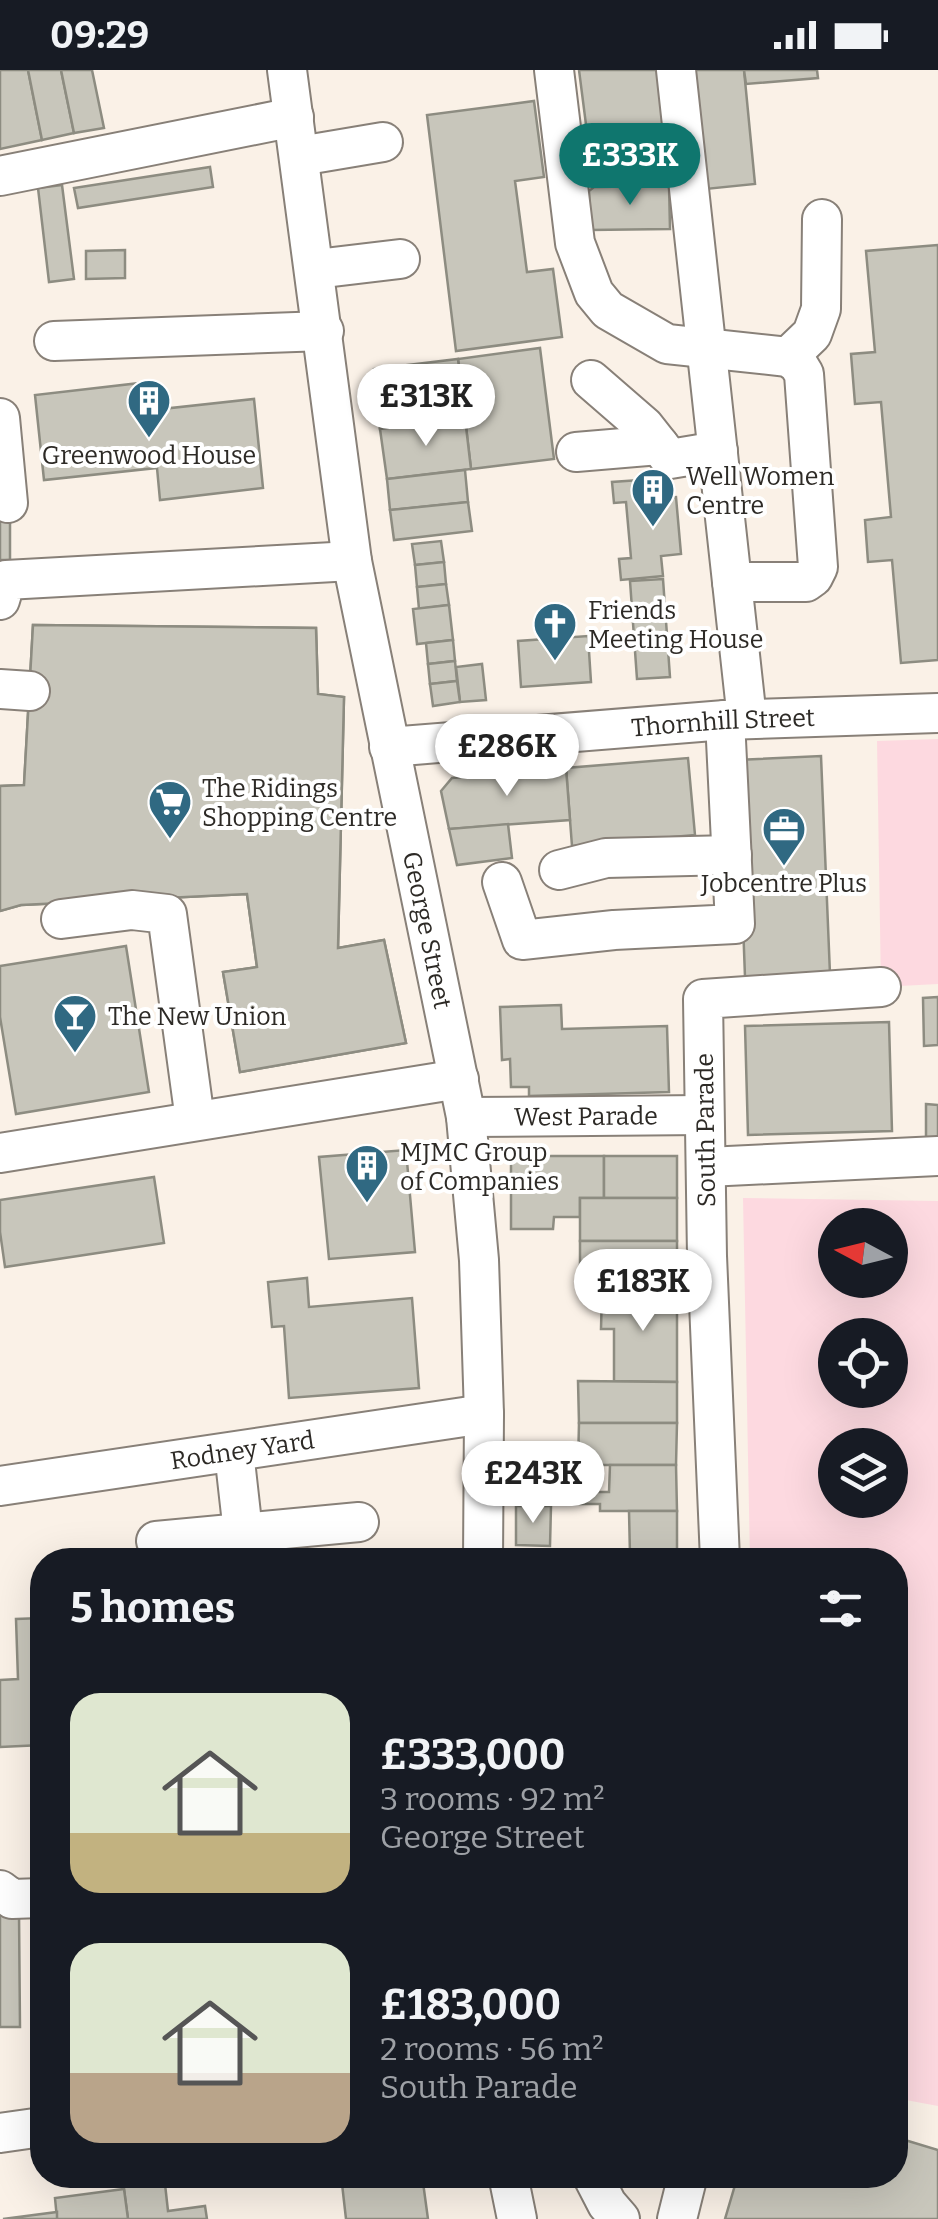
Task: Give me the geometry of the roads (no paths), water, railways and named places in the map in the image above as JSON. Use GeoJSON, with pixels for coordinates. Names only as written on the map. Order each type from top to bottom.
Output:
{"type":"FeatureCollection","features":[{"type":"Feature","properties":{"kind":"street","name":"George Street"},"geometry":{"type":"LineString","coordinates":[[287,70],[352,561],[466,1117],[479,1260],[483,1548]]}},
{"type":"Feature","properties":{"kind":"street"},"geometry":{"type":"LineString","coordinates":[[554,70],[575,242],[594,293],[608,310],[667,344],[788,356],[804,374],[818,566],[814,577],[806,582],[732,582]]}},
{"type":"Feature","properties":{"kind":"street"},"geometry":{"type":"LineString","coordinates":[[502,882],[522,940],[614,930],[735,924],[732,582],[676,70]]}},
{"type":"Feature","properties":{"kind":"street"},"geometry":{"type":"LineString","coordinates":[[0,176],[294,117]]}},
{"type":"Feature","properties":{"kind":"street"},"geometry":{"type":"LineString","coordinates":[[300,156],[382,142]]}},
{"type":"Feature","properties":{"kind":"street"},"geometry":{"type":"LineString","coordinates":[[788,356],[812,334],[822,310],[822,219]]}},
{"type":"Feature","properties":{"kind":"street"},"geometry":{"type":"LineString","coordinates":[[316,269],[400,259]]}},
{"type":"Feature","properties":{"kind":"street"},"geometry":{"type":"LineString","coordinates":[[54,341],[324,332]]}},
{"type":"Feature","properties":{"kind":"street"},"geometry":{"type":"LineString","coordinates":[[590,380],[644,426],[670,459],[718,451]]}},
{"type":"Feature","properties":{"kind":"street"},"geometry":{"type":"LineString","coordinates":[[0,418],[8,503]]}},
{"type":"Feature","properties":{"kind":"street"},"geometry":{"type":"LineString","coordinates":[[576,452],[659,445]]}},
{"type":"Feature","properties":{"kind":"street"},"geometry":{"type":"LineString","coordinates":[[0,600],[6,580],[352,561]]}},
{"type":"Feature","properties":{"kind":"street","name":"Thornhill Street"},"geometry":{"type":"LineString","coordinates":[[389,746],[736,720],[938,713]]}},
{"type":"Feature","properties":{"kind":"street"},"geometry":{"type":"LineString","coordinates":[[559,870],[606,858],[732,855]]}},
{"type":"Feature","properties":{"kind":"street"},"geometry":{"type":"LineString","coordinates":[[61,919],[132,910],[167,914],[195,1120]]}},
{"type":"Feature","properties":{"kind":"street","name":"South Parade"},"geometry":{"type":"LineString","coordinates":[[719,1548],[707,1256],[703,998],[880,987]]}},
{"type":"Feature","properties":{"kind":"street"},"geometry":{"type":"LineString","coordinates":[[0,1153],[458,1079]]}},
{"type":"Feature","properties":{"kind":"street","name":"West Parade"},"geometry":{"type":"LineString","coordinates":[[466,1117],[704,1115]]}},
{"type":"Feature","properties":{"kind":"street"},"geometry":{"type":"LineString","coordinates":[[707,1167],[938,1156]]}},
{"type":"Feature","properties":{"kind":"street","name":"Rodney Yard"},"geometry":{"type":"LineString","coordinates":[[0,1486],[484,1414]]}},
{"type":"Feature","properties":{"kind":"street"},"geometry":{"type":"LineString","coordinates":[[234,1452],[243,1532]]}},
{"type":"Feature","properties":{"kind":"street"},"geometry":{"type":"LineString","coordinates":[[156,1540],[359,1522]]}},
{"type":"Feature","properties":{"kind":"street"},"geometry":{"type":"LineString","coordinates":[[0,1890],[12,1898],[30,1898]]}},
{"type":"Feature","properties":{"kind":"street"},"geometry":{"type":"LineString","coordinates":[[0,2133],[30,2128]]}},
{"type":"Feature","properties":{"kind":"street"},"geometry":{"type":"LineString","coordinates":[[599,2188],[620,2219]]}},
{"type":"Feature","properties":{"kind":"street"},"geometry":{"type":"LineString","coordinates":[[677,2219],[685,2188]]}},
{"type":"Feature","properties":{"kind":"place","name":"Greenwood House"},"geometry":{"type":"Point","coordinates":[149,439]}},
{"type":"Feature","properties":{"kind":"place","name":"Well Women Centre"},"geometry":{"type":"Point","coordinates":[653,528]}},
{"type":"Feature","properties":{"kind":"place","name":"Friends Meeting House"},"geometry":{"type":"Point","coordinates":[555,662]}},
{"type":"Feature","properties":{"kind":"place","name":"The Ridings Shopping Centre"},"geometry":{"type":"Point","coordinates":[170,840]}},
{"type":"Feature","properties":{"kind":"place","name":"Jobcentre Plus"},"geometry":{"type":"Point","coordinates":[784,867]}},
{"type":"Feature","properties":{"kind":"place","name":"The New Union"},"geometry":{"type":"Point","coordinates":[75,1054]}},
{"type":"Feature","properties":{"kind":"place","name":"MJMC Group of Companies"},"geometry":{"type":"Point","coordinates":[367,1204]}}]}
